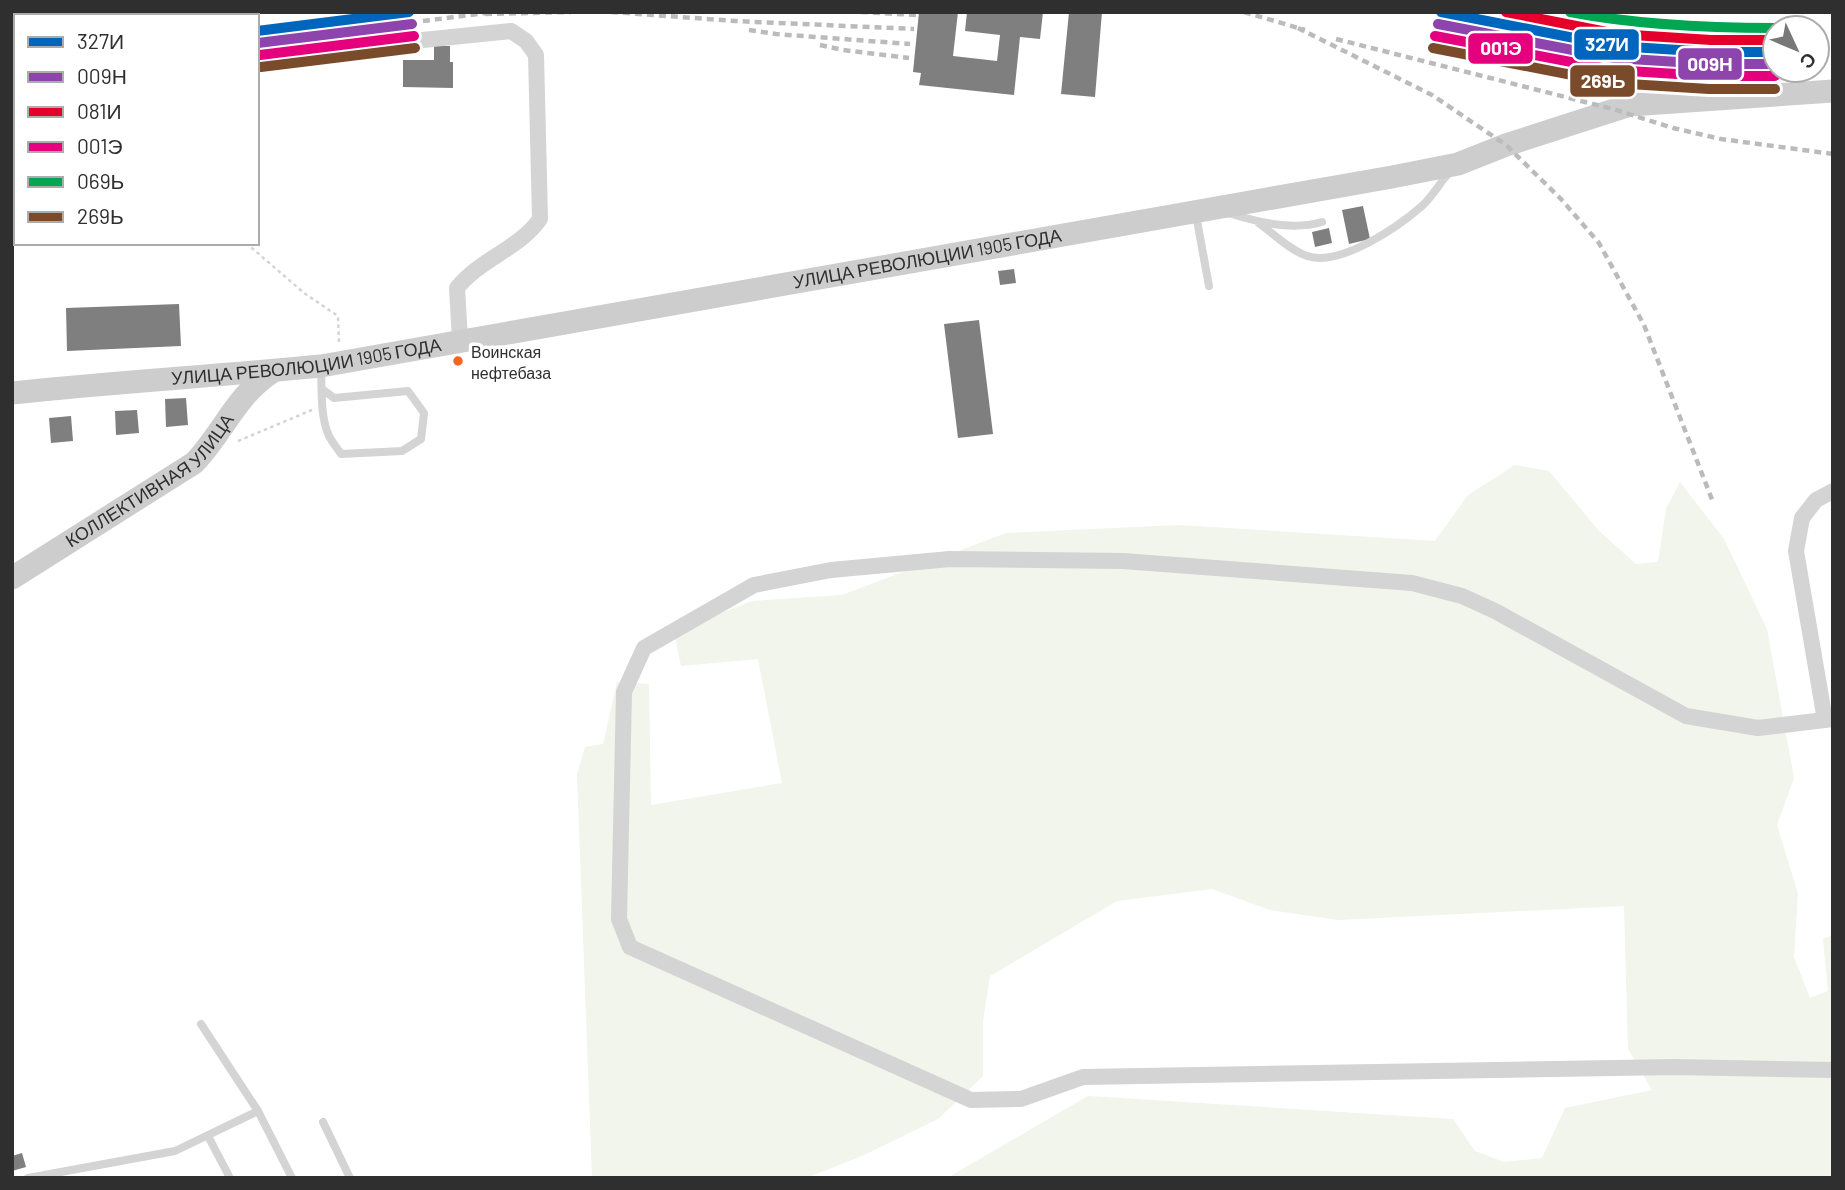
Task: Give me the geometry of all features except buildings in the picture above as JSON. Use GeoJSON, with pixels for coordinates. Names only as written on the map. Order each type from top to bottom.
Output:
{"type":"FeatureCollection","features":[{"type":"Feature","properties":{"kind":"main road","name":"УЛИЦА РЕВОЛЮЦИИ 1905 ГОДА"},"geometry":{"type":"LineString","coordinates":[[12,393],[331,364],[1458,164],[1506,145],[1630,105],[1833,91]]}},
{"type":"Feature","properties":{"kind":"main road","name":"КОЛЛЕКТИВНАЯ УЛИЦА"},"geometry":{"type":"LineString","coordinates":[[12,578],[194,463],[209,447],[240,400],[255,383],[274,370]]}},
{"type":"Feature","properties":{"kind":"main road"},"geometry":{"type":"LineString","coordinates":[[230,375],[240,400]]}},
{"type":"Feature","properties":{"kind":"street"},"geometry":{"type":"LineString","coordinates":[[344,48],[511,31],[526,41],[536,55],[541,219],[519,241],[467,274],[457,288],[460,340]]}},
{"type":"Feature","properties":{"kind":"street"},"geometry":{"type":"LineString","coordinates":[[1833,491],[1816,500],[1802,518],[1796,551],[1829,719],[1758,728],[1686,716],[1494,611],[1462,596],[1412,583],[1123,561],[950,559],[831,570],[754,585],[644,648],[624,692],[619,919],[630,947],[971,1100],[1021,1099],[1083,1077],[1674,1067],[1833,1070]]}},
{"type":"Feature","properties":{"kind":"lane"},"geometry":{"type":"LineString","coordinates":[[1257,222],[1304,255],[1318,259],[1367,246],[1423,205],[1458,164]]}},
{"type":"Feature","properties":{"kind":"lane"},"geometry":{"type":"LineString","coordinates":[[1209,286],[1205,210],[1257,222],[1295,226],[1322,222]]}},
{"type":"Feature","properties":{"kind":"lane"},"geometry":{"type":"LineString","coordinates":[[322,389],[334,398],[408,391],[424,413],[421,439],[402,450],[341,454],[327,433],[323,405],[322,389],[331,364]]}},
{"type":"Feature","properties":{"kind":"lane"},"geometry":{"type":"LineString","coordinates":[[201,1024],[258,1111],[292,1178]]}},
{"type":"Feature","properties":{"kind":"lane"},"geometry":{"type":"LineString","coordinates":[[28,1178],[175,1151],[258,1111]]}},
{"type":"Feature","properties":{"kind":"lane"},"geometry":{"type":"LineString","coordinates":[[323,1122],[350,1178]]}},
{"type":"Feature","properties":{"kind":"lane"},"geometry":{"type":"LineString","coordinates":[[208,1136],[230,1178]]}},
{"type":"Feature","properties":{"kind":"path"},"geometry":{"type":"LineString","coordinates":[[248,245],[304,293],[338,316],[331,364]]}},
{"type":"Feature","properties":{"kind":"path"},"geometry":{"type":"LineString","coordinates":[[238,441],[323,405]]}},
{"type":"Feature","properties":{"kind":"shaded area"},"geometry":{"type":"Polygon","coordinates":[[[1515,465],[1549,471],[1599,531],[1636,564],[1658,562],[1666,509],[1680,482],[1724,539],[1767,629],[1794,778],[1777,825],[1798,894],[1794,957],[1810,998],[1828,991],[1823,939],[1833,935],[1833,1178],[947,1178],[1088,1096],[1453,1119],[1475,1151],[1504,1162],[1542,1158],[1565,1108],[1652,1090],[1628,1049],[1624,906],[1338,920],[1270,910],[1212,889],[1117,901],[990,976],[983,1021],[983,1076],[938,1119],[862,1156],[806,1178],[592,1178],[577,774],[585,747],[603,744],[617,682],[649,684],[651,805],[782,783],[758,659],[681,666],[674,631],[752,601],[842,595],[1006,533],[1179,525],[1435,541],[1468,495],[1515,465]]]}},
{"type":"Feature","properties":{"kind":"railway"},"geometry":{"type":"LineString","coordinates":[[292,38],[493,12]]}},
{"type":"Feature","properties":{"kind":"railway"},"geometry":{"type":"LineString","coordinates":[[485,14],[571,12]]}},
{"type":"Feature","properties":{"kind":"railway"},"geometry":{"type":"LineString","coordinates":[[611,12],[914,29]]}},
{"type":"Feature","properties":{"kind":"railway"},"geometry":{"type":"LineString","coordinates":[[861,12],[917,15]]}},
{"type":"Feature","properties":{"kind":"railway"},"geometry":{"type":"LineString","coordinates":[[1244,12],[1305,30]]}},
{"type":"Feature","properties":{"kind":"railway"},"geometry":{"type":"LineString","coordinates":[[1298,28],[1432,95],[1506,145],[1561,199],[1599,243],[1644,325],[1713,502]]}},
{"type":"Feature","properties":{"kind":"railway"},"geometry":{"type":"LineString","coordinates":[[749,30],[910,44]]}},
{"type":"Feature","properties":{"kind":"railway"},"geometry":{"type":"LineString","coordinates":[[1336,39],[1613,109],[1673,128],[1721,139],[1833,154]]}},
{"type":"Feature","properties":{"kind":"railway"},"geometry":{"type":"LineString","coordinates":[[820,45],[909,58]]}},
{"type":"Feature","properties":{"kind":"transit line","name":"327И"},"geometry":{"type":"LineString","coordinates":[[259,31],[409,12]]}},
{"type":"Feature","properties":{"kind":"transit line","name":"327И"},"geometry":{"type":"LineString","coordinates":[[1441,12],[1615,46],[1761,52]]}},
{"type":"Feature","properties":{"kind":"transit line","name":"081И"},"geometry":{"type":"LineString","coordinates":[[1506,12],[1617,34],[1761,40]]}},
{"type":"Feature","properties":{"kind":"transit line","name":"069Ь"},"geometry":{"type":"LineString","coordinates":[[1570,12],[1672,25],[1761,28]]}},
{"type":"Feature","properties":{"kind":"transit line","name":"009Н"},"geometry":{"type":"LineString","coordinates":[[259,43],[412,24]]}},
{"type":"Feature","properties":{"kind":"transit line","name":"009Н"},"geometry":{"type":"LineString","coordinates":[[1438,24],[1614,58],[1761,64]]}},
{"type":"Feature","properties":{"kind":"transit line","name":"001Э"},"geometry":{"type":"LineString","coordinates":[[260,55],[414,36]]}},
{"type":"Feature","properties":{"kind":"transit line","name":"001Э"},"geometry":{"type":"LineString","coordinates":[[1435,36],[1613,70],[1709,76],[1761,76]]}},
{"type":"Feature","properties":{"kind":"transit line","name":"269Ь"},"geometry":{"type":"LineString","coordinates":[[261,67],[415,48]]}},
{"type":"Feature","properties":{"kind":"transit line","name":"269Ь"},"geometry":{"type":"LineString","coordinates":[[1433,48],[1613,83],[1709,89],[1775,89]]}},
{"type":"Feature","properties":{"kind":"place","name":"Воинская нефтебаза"},"geometry":{"type":"Point","coordinates":[458,361]}}]}
